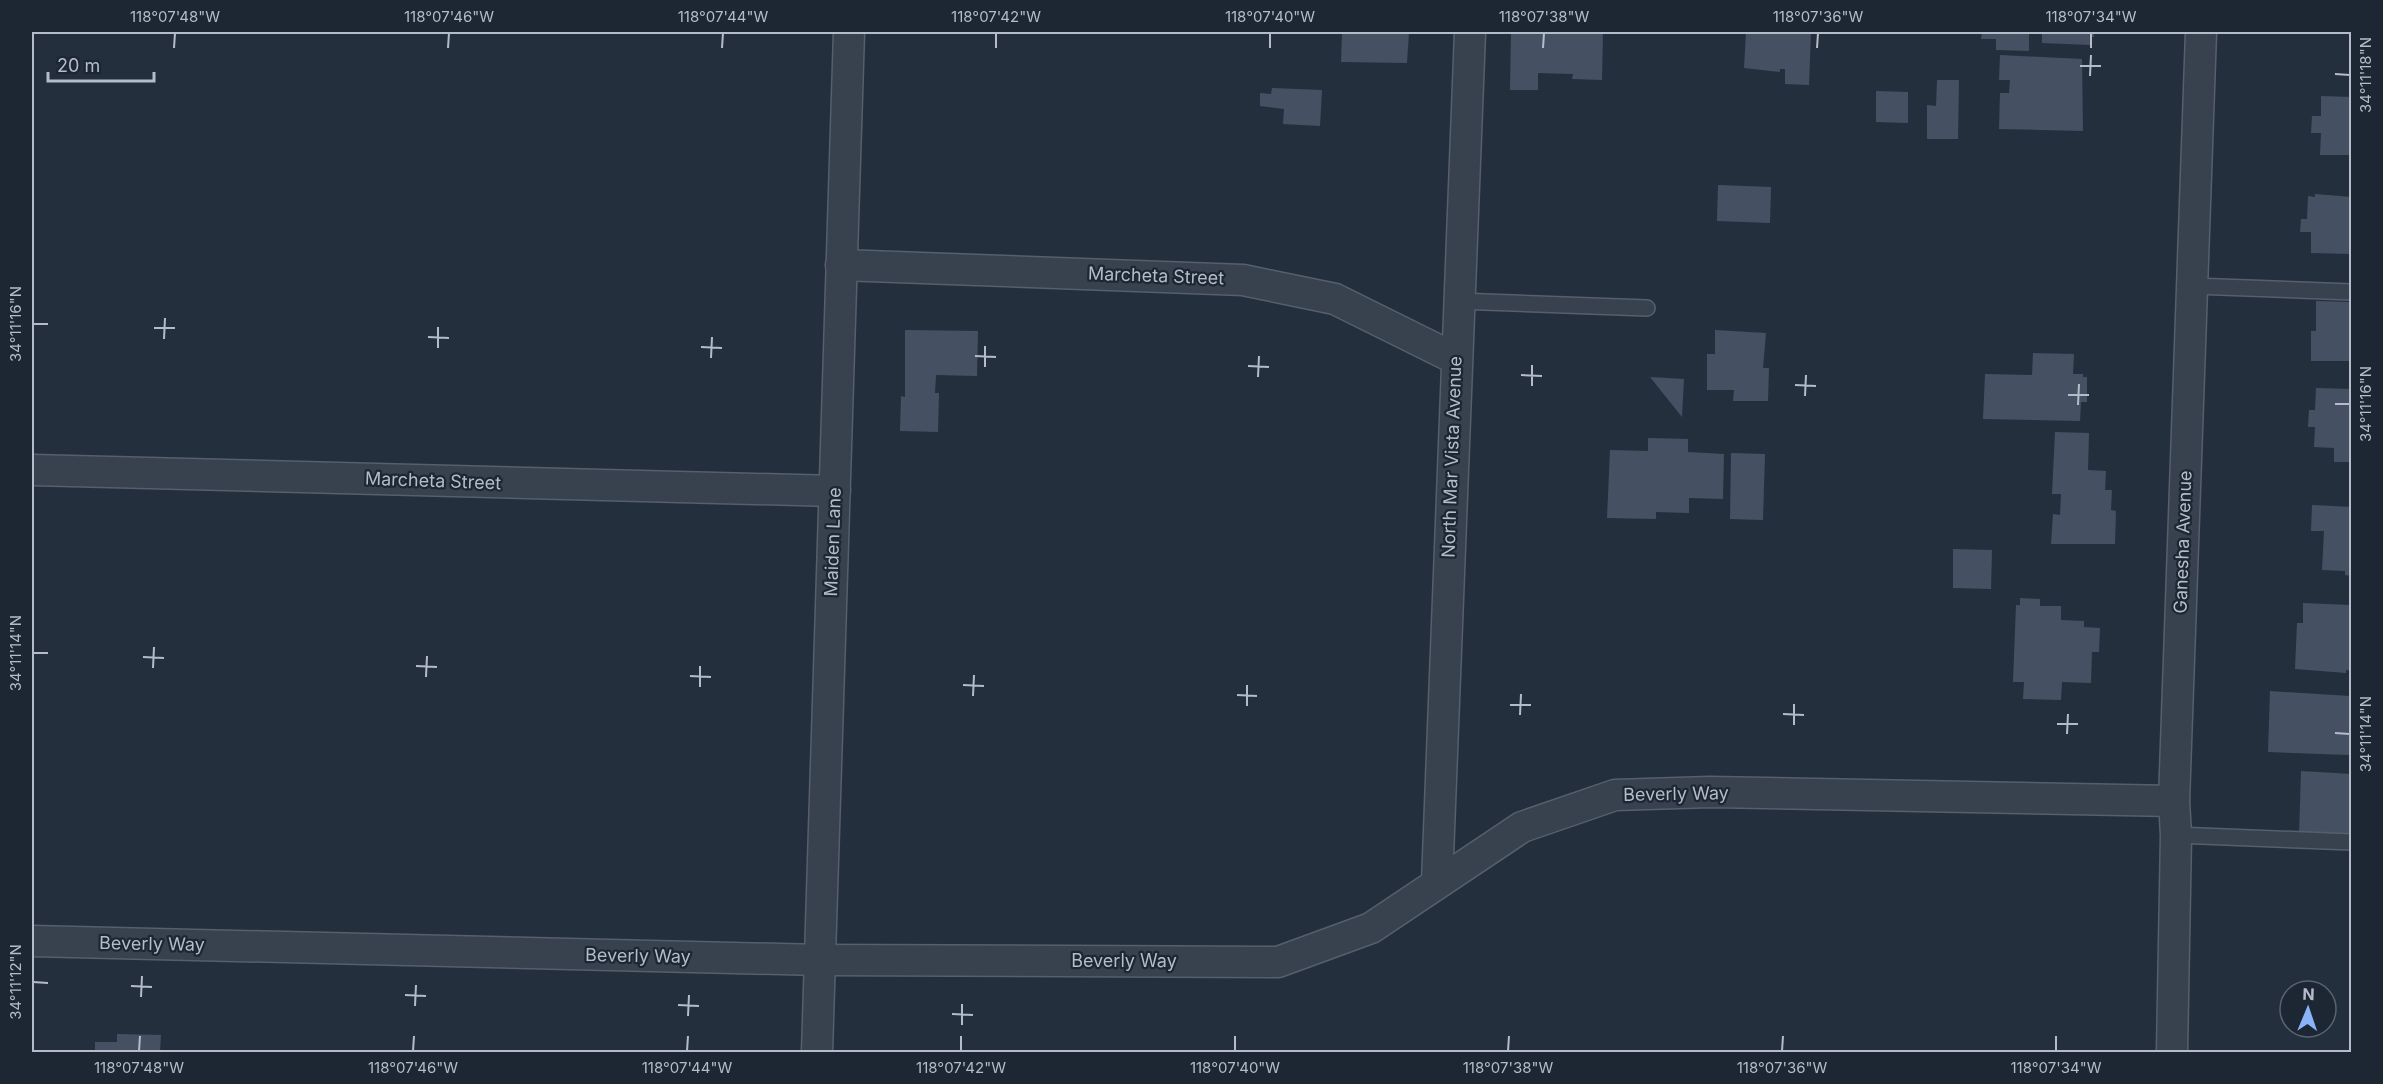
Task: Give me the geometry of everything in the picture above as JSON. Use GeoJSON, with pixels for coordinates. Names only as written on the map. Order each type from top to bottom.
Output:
{"type":"FeatureCollection","features":[{"type":"Feature","properties":{"kind":"street","name":"Maiden Lane"},"geometry":{"type":"LineString","coordinates":[[817,1053],[849,32]]}},
{"type":"Feature","properties":{"kind":"street","name":"North Mar Vista Avenue"},"geometry":{"type":"LineString","coordinates":[[1437,882],[1470,32]]}},
{"type":"Feature","properties":{"kind":"street","name":"Ganesha Avenue"},"geometry":{"type":"LineString","coordinates":[[2172,1053],[2176,835],[2174,801],[2201,32]]}},
{"type":"Feature","properties":{"kind":"street","name":"Marcheta Street"},"geometry":{"type":"LineString","coordinates":[[841,265],[1243,280],[1335,299],[1456,359]]}},
{"type":"Feature","properties":{"kind":"street","name":"Marcheta Street"},"geometry":{"type":"LineString","coordinates":[[32,470],[835,491]]}},
{"type":"Feature","properties":{"kind":"street","name":"Beverly Way"},"geometry":{"type":"LineString","coordinates":[[32,941],[820,960],[1278,962],[1371,928],[1522,827],[1616,795],[1710,792],[2174,801]]}},
{"type":"Feature","properties":{"kind":"lane"},"geometry":{"type":"LineString","coordinates":[[2193,285],[2352,292]]}},
{"type":"Feature","properties":{"kind":"lane"},"geometry":{"type":"LineString","coordinates":[[1458,301],[1647,308]]}},
{"type":"Feature","properties":{"kind":"lane"},"geometry":{"type":"LineString","coordinates":[[2176,835],[2352,842]]}},
{"type":"Feature","properties":{"kind":"building"},"geometry":{"type":"Polygon","coordinates":[[[1342,32],[1409,32],[1407,63],[1341,62],[1342,32]]]}},
{"type":"Feature","properties":{"kind":"building"},"geometry":{"type":"Polygon","coordinates":[[[1511,32],[1603,32],[1602,80],[1572,79],[1573,74],[1538,73],[1538,90],[1510,90],[1511,32]]]}},
{"type":"Feature","properties":{"kind":"building"},"geometry":{"type":"Polygon","coordinates":[[[1746,32],[1811,32],[1809,85],[1785,84],[1785,69],[1780,69],[1780,72],[1744,68],[1746,32]]]}},
{"type":"Feature","properties":{"kind":"building"},"geometry":{"type":"Polygon","coordinates":[[[1982,32],[2029,32],[2029,51],[1996,50],[1996,39],[1981,39],[1982,32]]]}},
{"type":"Feature","properties":{"kind":"building"},"geometry":{"type":"Polygon","coordinates":[[[2042,32],[2094,32],[2094,37],[2090,37],[2090,45],[2042,43],[2042,32]]]}},
{"type":"Feature","properties":{"kind":"building"},"geometry":{"type":"Polygon","coordinates":[[[2000,55],[2082,59],[2083,131],[1999,129],[2000,93],[2009,93],[2010,80],[1999,80],[2000,55]]]}},
{"type":"Feature","properties":{"kind":"building"},"geometry":{"type":"Polygon","coordinates":[[[1937,80],[1959,80],[1958,139],[1927,139],[1927,105],[1936,106],[1937,80]]]}},
{"type":"Feature","properties":{"kind":"building"},"geometry":{"type":"Polygon","coordinates":[[[1272,88],[1322,90],[1320,126],[1283,124],[1284,109],[1260,106],[1260,93],[1271,94],[1272,88]]]}},
{"type":"Feature","properties":{"kind":"building"},"geometry":{"type":"Polygon","coordinates":[[[1876,91],[1908,92],[1908,123],[1876,122],[1876,91]]]}},
{"type":"Feature","properties":{"kind":"building"},"geometry":{"type":"Polygon","coordinates":[[[2321,96],[2352,97],[2352,155],[2320,155],[2321,133],[2311,133],[2312,116],[2321,116],[2321,96]]]}},
{"type":"Feature","properties":{"kind":"building"},"geometry":{"type":"Polygon","coordinates":[[[1718,185],[1771,187],[1770,223],[1717,221],[1718,185]]]}},
{"type":"Feature","properties":{"kind":"building"},"geometry":{"type":"Polygon","coordinates":[[[2315,194],[2352,197],[2352,254],[2311,253],[2311,232],[2300,232],[2301,219],[2307,219],[2308,196],[2315,197],[2315,194]]]}},
{"type":"Feature","properties":{"kind":"building"},"geometry":{"type":"Polygon","coordinates":[[[2316,301],[2352,302],[2352,361],[2311,361],[2311,331],[2316,331],[2316,301]]]}},
{"type":"Feature","properties":{"kind":"building"},"geometry":{"type":"Polygon","coordinates":[[[905,330],[978,331],[977,376],[936,375],[935,393],[939,393],[938,432],[900,431],[901,396],[905,397],[905,330]]]}},
{"type":"Feature","properties":{"kind":"building"},"geometry":{"type":"Polygon","coordinates":[[[1715,330],[1766,333],[1763,368],[1769,368],[1768,401],[1733,401],[1734,390],[1707,390],[1707,354],[1715,354],[1715,330]]]}},
{"type":"Feature","properties":{"kind":"building"},"geometry":{"type":"Polygon","coordinates":[[[2033,353],[2074,354],[2073,374],[2083,374],[2083,377],[2087,377],[2087,402],[2081,402],[2080,421],[1983,419],[1985,374],[2032,375],[2033,353]]]}},
{"type":"Feature","properties":{"kind":"building"},"geometry":{"type":"Polygon","coordinates":[[[1650,377],[1684,379],[1682,417],[1650,377]]]}},
{"type":"Feature","properties":{"kind":"building"},"geometry":{"type":"Polygon","coordinates":[[[2316,388],[2352,389],[2352,462],[2334,462],[2334,448],[2314,447],[2315,427],[2308,427],[2309,410],[2315,410],[2316,388]]]}},
{"type":"Feature","properties":{"kind":"building"},"geometry":{"type":"Polygon","coordinates":[[[2055,432],[2089,433],[2088,470],[2106,471],[2105,490],[2112,490],[2111,510],[2116,511],[2115,544],[2051,544],[2053,514],[2060,515],[2061,494],[2052,494],[2055,432]]]}},
{"type":"Feature","properties":{"kind":"building"},"geometry":{"type":"Polygon","coordinates":[[[1648,438],[1688,439],[1688,452],[1724,454],[1723,499],[1689,498],[1689,513],[1656,512],[1656,519],[1607,518],[1610,450],[1648,451],[1648,438]]]}},
{"type":"Feature","properties":{"kind":"building"},"geometry":{"type":"Polygon","coordinates":[[[1731,453],[1765,454],[1763,520],[1730,519],[1731,453]]]}},
{"type":"Feature","properties":{"kind":"building"},"geometry":{"type":"Polygon","coordinates":[[[2312,505],[2352,507],[2352,576],[2345,575],[2345,571],[2322,570],[2324,531],[2311,531],[2312,505]]]}},
{"type":"Feature","properties":{"kind":"building"},"geometry":{"type":"Polygon","coordinates":[[[1953,549],[1992,550],[1991,589],[1953,588],[1953,549]]]}},
{"type":"Feature","properties":{"kind":"building"},"geometry":{"type":"Polygon","coordinates":[[[2020,598],[2040,599],[2040,606],[2061,606],[2061,620],[2084,621],[2084,627],[2100,628],[2099,652],[2092,652],[2091,683],[2062,682],[2061,700],[2023,699],[2024,682],[2013,682],[2016,605],[2020,605],[2020,598]]]}},
{"type":"Feature","properties":{"kind":"building"},"geometry":{"type":"Polygon","coordinates":[[[2303,603],[2350,605],[2352,671],[2346,670],[2346,673],[2295,669],[2297,623],[2303,623],[2303,603]]]}},
{"type":"Feature","properties":{"kind":"building"},"geometry":{"type":"Polygon","coordinates":[[[2270,691],[2350,696],[2349,755],[2268,752],[2270,691]]]}},
{"type":"Feature","properties":{"kind":"building"},"geometry":{"type":"Polygon","coordinates":[[[2301,771],[2352,774],[2352,837],[2299,835],[2301,771]]]}},
{"type":"Feature","properties":{"kind":"building"},"geometry":{"type":"Polygon","coordinates":[[[117,1034],[161,1035],[160,1052],[95,1052],[95,1042],[117,1042],[117,1034]]]}}]}
